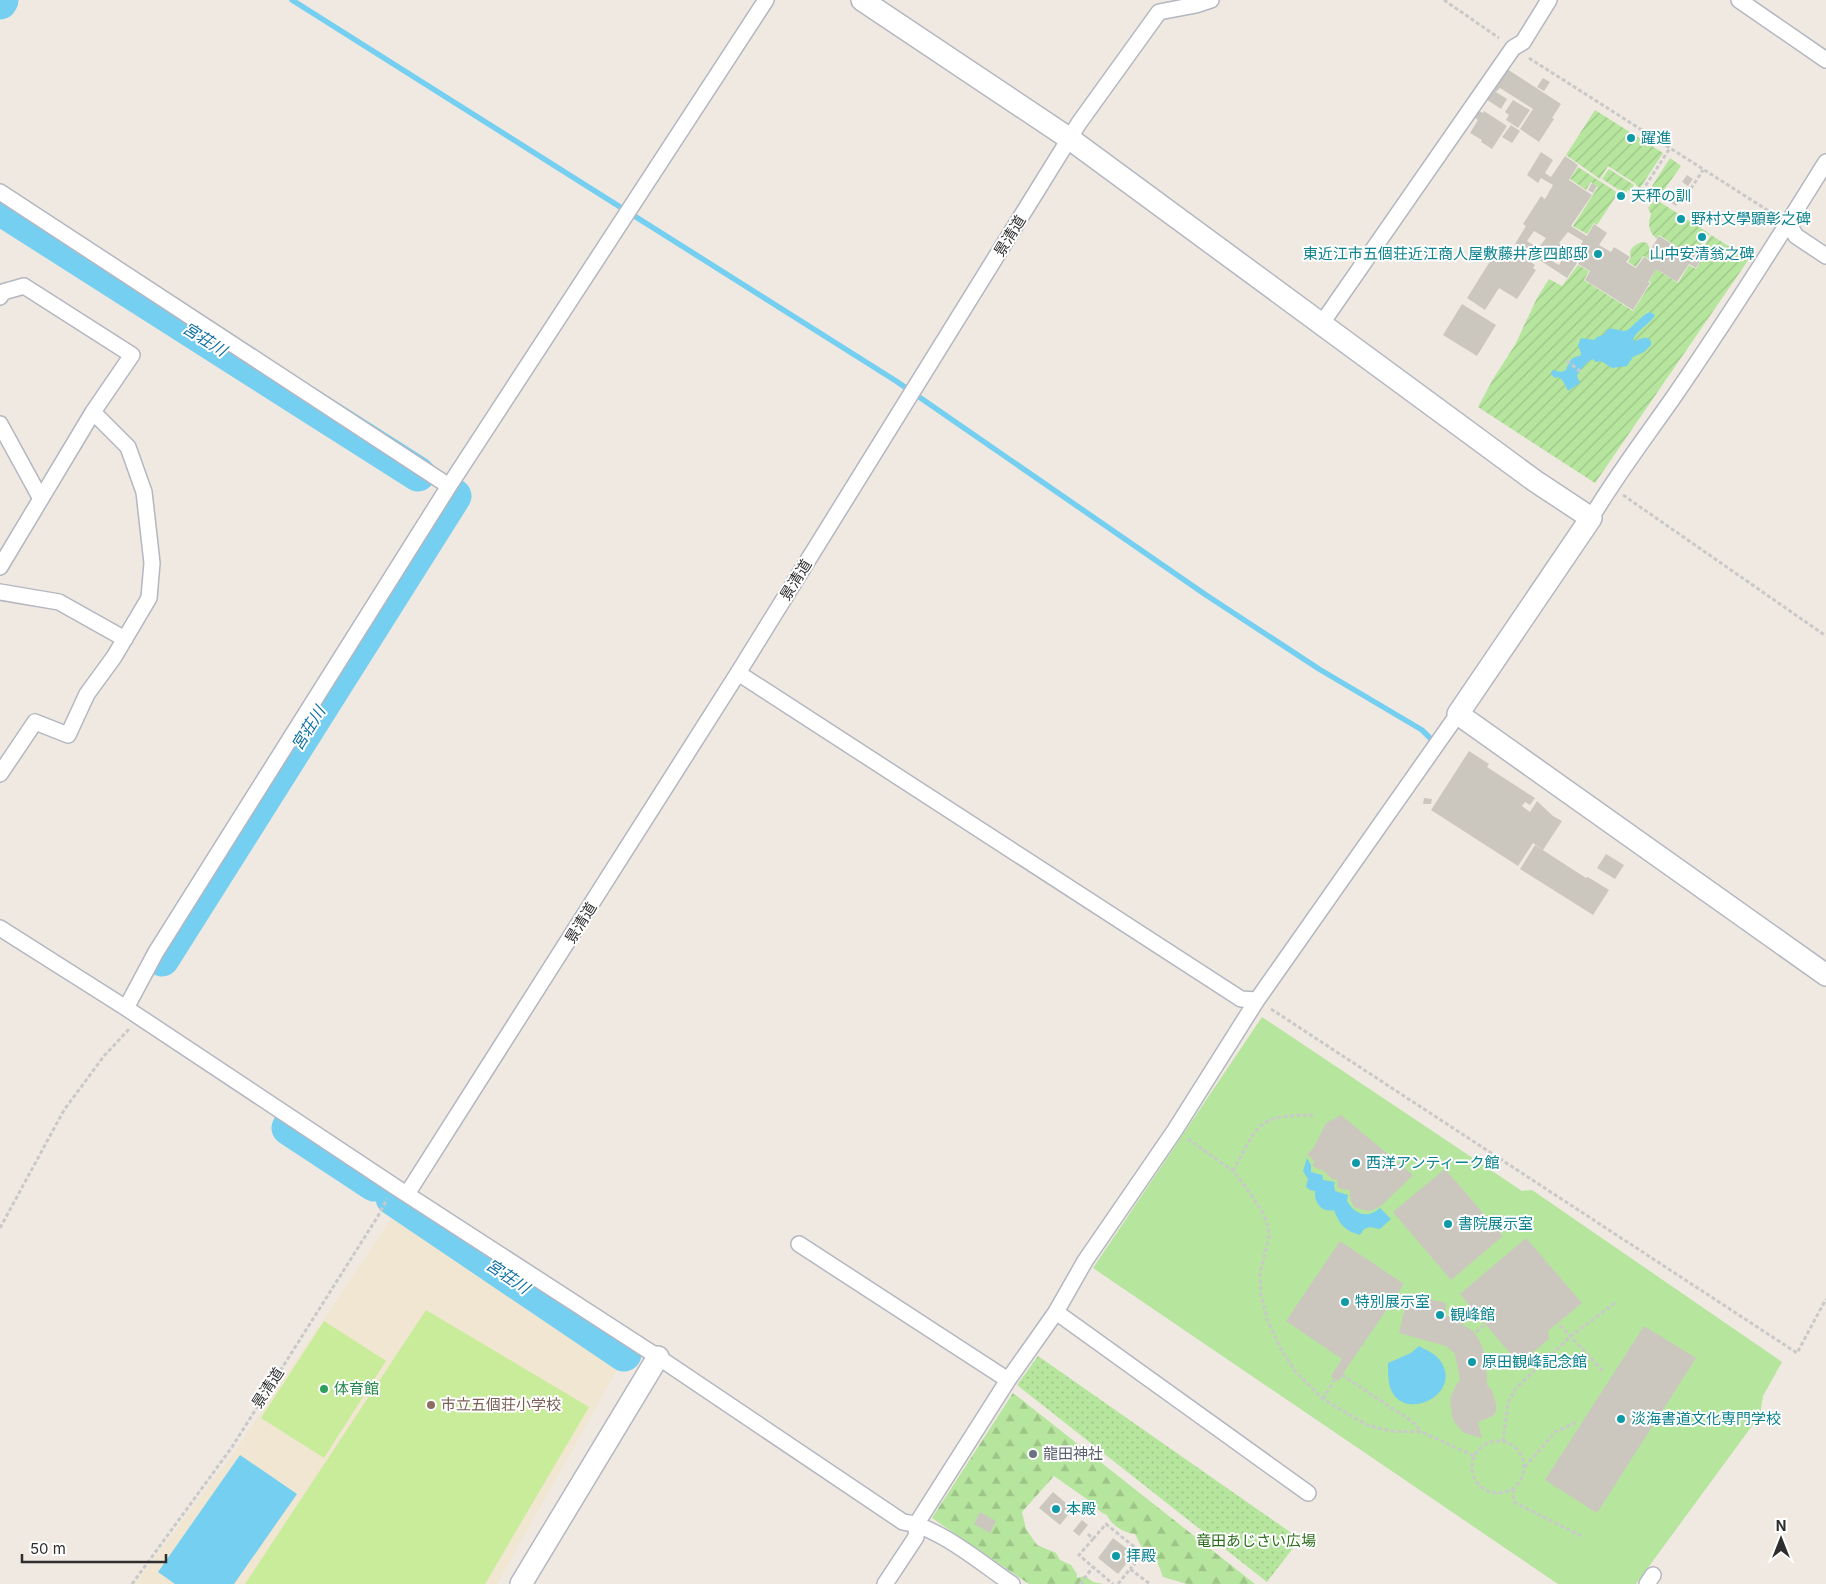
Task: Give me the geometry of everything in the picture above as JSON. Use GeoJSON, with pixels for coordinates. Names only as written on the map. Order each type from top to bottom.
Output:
{"type":"FeatureCollection","features":[{"type":"Feature","properties":{"kind":"street"},"geometry":{"type":"LineString","coordinates":[[126,1008],[156,952],[449,486],[766,0]]}},
{"type":"Feature","properties":{"kind":"street"},"geometry":{"type":"LineString","coordinates":[[862,0],[1070,139],[1535,481],[1591,518]]}},
{"type":"Feature","properties":{"kind":"street","name":"景清道"},"geometry":{"type":"LineString","coordinates":[[407,1194],[738,673],[1079,123],[1159,12],[1211,0]]}},
{"type":"Feature","properties":{"kind":"street"},"geometry":{"type":"LineString","coordinates":[[1322,323],[1513,48],[1523,42],[1549,0]]}},
{"type":"Feature","properties":{"kind":"street"},"geometry":{"type":"LineString","coordinates":[[1739,0],[1826,60]]}},
{"type":"Feature","properties":{"kind":"street"},"geometry":{"type":"LineString","coordinates":[[885,1584],[916,1537],[917,1523],[1008,1380],[1056,1312],[1085,1262],[1175,1130],[1258,1000],[1458,714],[1591,518],[1610,486],[1673,397],[1788,223],[1826,162]]}},
{"type":"Feature","properties":{"kind":"street"},"geometry":{"type":"LineString","coordinates":[[0,192],[449,486]]}},
{"type":"Feature","properties":{"kind":"street"},"geometry":{"type":"LineString","coordinates":[[1788,223],[1796,236],[1826,256]]}},
{"type":"Feature","properties":{"kind":"street"},"geometry":{"type":"LineString","coordinates":[[0,297],[3,292],[24,286],[132,354],[93,412],[0,567]]}},
{"type":"Feature","properties":{"kind":"street"},"geometry":{"type":"LineString","coordinates":[[0,774],[35,722],[68,735],[87,694],[125,639],[149,598],[152,563],[144,492],[128,447],[93,412]]}},
{"type":"Feature","properties":{"kind":"street"},"geometry":{"type":"LineString","coordinates":[[0,424],[41,499]]}},
{"type":"Feature","properties":{"kind":"street"},"geometry":{"type":"LineString","coordinates":[[0,592],[59,602],[125,639]]}},
{"type":"Feature","properties":{"kind":"street"},"geometry":{"type":"LineString","coordinates":[[738,673],[1241,998],[1258,1000]]}},
{"type":"Feature","properties":{"kind":"street"},"geometry":{"type":"LineString","coordinates":[[1458,714],[1826,975]]}},
{"type":"Feature","properties":{"kind":"street"},"geometry":{"type":"LineString","coordinates":[[0,928],[140,1017],[394,1186],[658,1357],[903,1522],[917,1523],[958,1547],[1012,1584]]}},
{"type":"Feature","properties":{"kind":"street"},"geometry":{"type":"LineString","coordinates":[[799,1244],[1008,1380]]}},
{"type":"Feature","properties":{"kind":"street"},"geometry":{"type":"LineString","coordinates":[[1056,1312],[1308,1493]]}},
{"type":"Feature","properties":{"kind":"street"},"geometry":{"type":"LineString","coordinates":[[521,1584],[658,1357]]}},
{"type":"Feature","properties":{"kind":"path"},"geometry":{"type":"LineString","coordinates":[[1444,0],[1701,173],[1788,223]]}},
{"type":"Feature","properties":{"kind":"path"},"geometry":{"type":"LineString","coordinates":[[1635,202],[1668,151]]}},
{"type":"Feature","properties":{"kind":"path"},"geometry":{"type":"LineString","coordinates":[[1689,194],[1701,173]]}},
{"type":"Feature","properties":{"kind":"path"},"geometry":{"type":"LineString","coordinates":[[1567,361],[1581,372]]}},
{"type":"Feature","properties":{"kind":"path"},"geometry":{"type":"LineString","coordinates":[[1610,486],[1826,636]]}},
{"type":"Feature","properties":{"kind":"path"},"geometry":{"type":"LineString","coordinates":[[1258,1000],[1797,1353],[1826,1298]]}},
{"type":"Feature","properties":{"kind":"path"},"geometry":{"type":"LineString","coordinates":[[0,1228],[64,1110],[104,1056],[140,1017]]}},
{"type":"Feature","properties":{"kind":"path"},"geometry":{"type":"LineString","coordinates":[[1233,1171],[1252,1136],[1263,1122],[1278,1116],[1315,1115]]}},
{"type":"Feature","properties":{"kind":"path"},"geometry":{"type":"LineString","coordinates":[[1175,1130],[1233,1171],[1263,1213],[1268,1226],[1269,1238],[1260,1273],[1260,1283],[1268,1322],[1281,1349],[1295,1371],[1323,1399],[1367,1425],[1390,1430],[1422,1432],[1474,1456]]}},
{"type":"Feature","properties":{"kind":"path","name":"景清道"},"geometry":{"type":"LineString","coordinates":[[132,1584],[232,1447],[378,1216],[394,1186]]}},
{"type":"Feature","properties":{"kind":"path"},"geometry":{"type":"LineString","coordinates":[[1503,1442],[1508,1403],[1516,1388],[1571,1336],[1615,1303]]}},
{"type":"Feature","properties":{"kind":"path"},"geometry":{"type":"LineString","coordinates":[[1476,1332],[1484,1325]]}},
{"type":"Feature","properties":{"kind":"path"},"geometry":{"type":"LineString","coordinates":[[1560,1325],[1602,1371]]}},
{"type":"Feature","properties":{"kind":"path"},"geometry":{"type":"LineString","coordinates":[[1342,1376],[1413,1422],[1422,1432]]}},
{"type":"Feature","properties":{"kind":"path"},"geometry":{"type":"LineString","coordinates":[[1323,1399],[1335,1379]]}},
{"type":"Feature","properties":{"kind":"path"},"geometry":{"type":"LineString","coordinates":[[1524,1467],[1556,1432],[1577,1422]]}},
{"type":"Feature","properties":{"kind":"path"},"geometry":{"type":"LineString","coordinates":[[1494,1441],[1512,1445],[1523,1458],[1523,1476],[1513,1490],[1496,1494],[1488,1492],[1480,1488],[1474,1481],[1471,1473],[1471,1464],[1474,1456],[1479,1448],[1486,1443],[1494,1441]]}},
{"type":"Feature","properties":{"kind":"path"},"geometry":{"type":"LineString","coordinates":[[1513,1490],[1514,1502],[1581,1536]]}},
{"type":"Feature","properties":{"kind":"path"},"geometry":{"type":"LineString","coordinates":[[1114,1584],[1079,1556],[1106,1524],[1143,1554],[1118,1584]]}},
{"type":"Feature","properties":{"kind":"path"},"geometry":{"type":"LineString","coordinates":[[1088,1534],[1093,1539]]}},
{"type":"Feature","properties":{"kind":"path"},"geometry":{"type":"LineString","coordinates":[[1080,1584],[1093,1567]]}},
{"type":"Feature","properties":{"kind":"path"},"geometry":{"type":"LineString","coordinates":[[1130,1569],[1150,1584]]}},
{"type":"Feature","properties":{"kind":"shaded area","name":"市立五個荘小学校"},"geometry":{"type":"Polygon","coordinates":[[[395,1213],[621,1363],[497,1584],[135,1584],[237,1448],[395,1213]]]}},
{"type":"Feature","properties":{"kind":"green space"},"geometry":{"type":"Polygon","coordinates":[[[1595,110],[1663,153],[1640,188],[1608,166],[1600,179],[1566,155],[1595,110]]]}},
{"type":"Feature","properties":{"kind":"green space"},"geometry":{"type":"Polygon","coordinates":[[[1670,158],[1681,166],[1658,198],[1654,195],[1652,198],[1647,194],[1670,158]]]}},
{"type":"Feature","properties":{"kind":"green space"},"geometry":{"type":"Polygon","coordinates":[[[1578,167],[1618,193],[1597,225],[1594,223],[1587,234],[1573,226],[1598,187],[1591,182],[1586,190],[1570,179],[1578,167]]]}},
{"type":"Feature","properties":{"kind":"green space"},"geometry":{"type":"Polygon","coordinates":[[[1609,169],[1634,185],[1630,191],[1628,190],[1625,194],[1602,179],[1609,169]]]}},
{"type":"Feature","properties":{"kind":"green space"},"geometry":{"type":"Polygon","coordinates":[[[1655,199],[1710,234],[1696,250],[1698,252],[1696,255],[1692,252],[1690,255],[1659,235],[1657,239],[1652,234],[1649,224],[1651,214],[1648,208],[1655,199]]]}},
{"type":"Feature","properties":{"kind":"green space"},"geometry":{"type":"Polygon","coordinates":[[[1711,235],[1749,259],[1595,483],[1478,407],[1515,345],[1537,298],[1549,279],[1562,286],[1578,265],[1589,271],[1584,280],[1633,311],[1651,283],[1649,281],[1656,269],[1678,283],[1689,265],[1696,269],[1702,259],[1697,256],[1700,252],[1702,254],[1711,235]]]}},
{"type":"Feature","properties":{"kind":"green space"},"geometry":{"type":"Polygon","coordinates":[[[1642,242],[1647,243],[1650,249],[1649,252],[1654,256],[1651,260],[1643,256],[1636,267],[1628,262],[1631,257],[1630,252],[1631,249],[1642,242]]]}},
{"type":"Feature","properties":{"kind":"green space"},"geometry":{"type":"Polygon","coordinates":[[[1262,1017],[1522,1191],[1532,1190],[1782,1362],[1763,1396],[1760,1415],[1636,1584],[1558,1584],[1093,1268],[1262,1017]]]}},
{"type":"Feature","properties":{"kind":"green space"},"geometry":{"type":"Polygon","coordinates":[[[426,1310],[589,1407],[485,1584],[245,1584],[426,1310]]]}},
{"type":"Feature","properties":{"kind":"green space","name":"体育館"},"geometry":{"type":"Polygon","coordinates":[[[324,1321],[386,1361],[324,1458],[261,1418],[324,1321]]]}},
{"type":"Feature","properties":{"kind":"green space","name":"竜田あじさい広場"},"geometry":{"type":"Polygon","coordinates":[[[1038,1356],[1300,1539],[1267,1582],[1017,1385],[1038,1356]]]}},
{"type":"Feature","properties":{"kind":"green space","name":"龍田神社"},"geometry":{"type":"Polygon","coordinates":[[[1013,1393],[1255,1584],[1187,1584],[1163,1577],[1157,1561],[1141,1546],[1135,1534],[1118,1528],[1107,1515],[1091,1502],[1054,1476],[1022,1512],[1026,1529],[1037,1545],[1056,1553],[1060,1560],[1071,1565],[1077,1574],[1077,1578],[1085,1576],[1093,1582],[1103,1584],[1029,1584],[932,1518],[1013,1393]]]}},
{"type":"Feature","properties":{"kind":"water"},"geometry":{"type":"Polygon","coordinates":[[[1650,312],[1655,315],[1633,339],[1635,341],[1647,338],[1651,341],[1651,345],[1644,352],[1633,357],[1627,366],[1612,368],[1601,361],[1596,362],[1593,359],[1578,374],[1580,383],[1568,391],[1559,377],[1555,378],[1551,374],[1552,370],[1561,372],[1566,370],[1572,359],[1580,356],[1581,353],[1578,345],[1581,338],[1594,340],[1603,335],[1608,329],[1625,331],[1650,312]]]}},
{"type":"Feature","properties":{"kind":"water"},"geometry":{"type":"Polygon","coordinates":[[[1307,1158],[1311,1165],[1311,1172],[1322,1175],[1323,1180],[1335,1182],[1335,1191],[1348,1195],[1347,1201],[1354,1210],[1362,1214],[1371,1214],[1380,1208],[1391,1219],[1380,1229],[1370,1227],[1364,1229],[1360,1235],[1346,1229],[1340,1223],[1334,1210],[1330,1211],[1322,1208],[1317,1203],[1315,1191],[1306,1187],[1308,1179],[1303,1171],[1307,1158]]]}},
{"type":"Feature","properties":{"kind":"water"},"geometry":{"type":"Polygon","coordinates":[[[1419,1346],[1439,1359],[1445,1372],[1444,1384],[1438,1394],[1428,1401],[1416,1404],[1405,1403],[1395,1396],[1389,1383],[1388,1363],[1411,1353],[1419,1346]]]}},
{"type":"Feature","properties":{"kind":"water"},"geometry":{"type":"Polygon","coordinates":[[[240,1455],[297,1494],[234,1584],[175,1584],[158,1572],[240,1455]]]}},
{"type":"Feature","properties":{"kind":"building"},"geometry":{"type":"Polygon","coordinates":[[[1507,69],[1561,104],[1539,142],[1520,129],[1533,109],[1500,88],[1496,92],[1507,99],[1501,109],[1486,99],[1492,90],[1494,91],[1507,69]]]}},
{"type":"Feature","properties":{"kind":"building"},"geometry":{"type":"Polygon","coordinates":[[[1543,78],[1550,82],[1544,91],[1537,87],[1543,78]]]}},
{"type":"Feature","properties":{"kind":"building"},"geometry":{"type":"Polygon","coordinates":[[[1513,100],[1530,110],[1518,128],[1506,120],[1509,115],[1505,112],[1513,100]]]}},
{"type":"Feature","properties":{"kind":"building"},"geometry":{"type":"Polygon","coordinates":[[[1479,111],[1483,113],[1484,111],[1507,126],[1492,149],[1470,133],[1478,120],[1475,118],[1479,111]]]}},
{"type":"Feature","properties":{"kind":"building"},"geometry":{"type":"Polygon","coordinates":[[[1511,125],[1520,131],[1512,143],[1502,137],[1511,125]]]}},
{"type":"Feature","properties":{"kind":"building"},"geometry":{"type":"Polygon","coordinates":[[[1541,152],[1553,160],[1545,173],[1551,177],[1565,156],[1578,165],[1569,180],[1592,195],[1571,226],[1587,236],[1594,224],[1607,233],[1599,245],[1611,252],[1614,247],[1630,257],[1626,262],[1636,268],[1644,257],[1651,261],[1655,255],[1649,252],[1659,236],[1691,256],[1693,253],[1701,259],[1696,268],[1689,264],[1677,282],[1656,269],[1648,282],[1650,283],[1633,310],[1585,280],[1590,271],[1578,264],[1587,251],[1580,246],[1583,241],[1568,232],[1559,243],[1563,246],[1559,252],[1553,248],[1550,252],[1540,246],[1546,238],[1534,231],[1527,241],[1554,258],[1552,261],[1559,265],[1565,255],[1577,263],[1567,278],[1515,244],[1526,226],[1523,224],[1541,196],[1545,199],[1553,185],[1541,178],[1538,183],[1527,175],[1541,152]]]}},
{"type":"Feature","properties":{"kind":"building"},"geometry":{"type":"Polygon","coordinates":[[[1687,175],[1693,179],[1688,186],[1682,182],[1687,175]]]}},
{"type":"Feature","properties":{"kind":"building"},"geometry":{"type":"Polygon","coordinates":[[[1592,183],[1597,186],[1593,193],[1588,190],[1592,183]]]}},
{"type":"Feature","properties":{"kind":"building"},"geometry":{"type":"Polygon","coordinates":[[[1680,189],[1685,193],[1676,206],[1670,202],[1680,189]]]}},
{"type":"Feature","properties":{"kind":"building"},"geometry":{"type":"Polygon","coordinates":[[[1499,247],[1523,262],[1525,258],[1535,265],[1533,268],[1536,270],[1517,299],[1499,288],[1485,310],[1467,298],[1499,247]]]}},
{"type":"Feature","properties":{"kind":"building"},"geometry":{"type":"Polygon","coordinates":[[[1462,304],[1496,325],[1477,356],[1443,335],[1462,304]]]}},
{"type":"Feature","properties":{"kind":"building"},"geometry":{"type":"Polygon","coordinates":[[[1469,751],[1489,764],[1487,767],[1535,798],[1530,805],[1525,802],[1522,806],[1530,812],[1537,801],[1553,816],[1562,821],[1543,850],[1533,843],[1518,866],[1431,810],[1469,751]]]}},
{"type":"Feature","properties":{"kind":"building"},"geometry":{"type":"Polygon","coordinates":[[[1424,798],[1432,799],[1431,804],[1423,804],[1424,798]]]}},
{"type":"Feature","properties":{"kind":"building"},"geometry":{"type":"Polygon","coordinates":[[[1535,845],[1586,878],[1588,877],[1609,890],[1593,915],[1520,869],[1535,845]]]}},
{"type":"Feature","properties":{"kind":"building"},"geometry":{"type":"Polygon","coordinates":[[[1606,854],[1624,865],[1615,879],[1597,868],[1606,854]]]}},
{"type":"Feature","properties":{"kind":"building","name":"西洋アンティーク館"},"geometry":{"type":"Polygon","coordinates":[[[1341,1115],[1413,1175],[1382,1205],[1373,1210],[1367,1211],[1354,1207],[1350,1198],[1350,1190],[1341,1189],[1337,1186],[1338,1180],[1332,1179],[1324,1171],[1312,1166],[1315,1162],[1307,1154],[1314,1147],[1326,1123],[1341,1115]]]}},
{"type":"Feature","properties":{"kind":"building","name":"書院展示室"},"geometry":{"type":"Polygon","coordinates":[[[1445,1169],[1503,1236],[1451,1280],[1393,1212],[1445,1169]]]}},
{"type":"Feature","properties":{"kind":"building"},"geometry":{"type":"Polygon","coordinates":[[[1526,1238],[1582,1303],[1548,1331],[1549,1339],[1519,1364],[1460,1294],[1526,1238]]]}},
{"type":"Feature","properties":{"kind":"building","name":"特別展示室"},"geometry":{"type":"Polygon","coordinates":[[[1340,1241],[1404,1284],[1338,1381],[1331,1376],[1342,1359],[1286,1321],[1340,1241]]]}},
{"type":"Feature","properties":{"kind":"building","name":"原田観峰記念館"},"geometry":{"type":"Polygon","coordinates":[[[1408,1294],[1446,1303],[1445,1315],[1474,1332],[1480,1342],[1486,1357],[1487,1385],[1492,1390],[1496,1404],[1496,1411],[1493,1416],[1478,1422],[1482,1438],[1464,1433],[1455,1423],[1452,1416],[1450,1399],[1460,1380],[1455,1354],[1446,1346],[1399,1333],[1408,1294]]]}},
{"type":"Feature","properties":{"kind":"building","name":"淡海書道文化専門学校"},"geometry":{"type":"Polygon","coordinates":[[[1644,1326],[1696,1358],[1597,1513],[1545,1480],[1644,1326]]]}},
{"type":"Feature","properties":{"kind":"building","name":"本殿"},"geometry":{"type":"Polygon","coordinates":[[[1053,1492],[1073,1509],[1060,1525],[1039,1508],[1053,1492]]]}},
{"type":"Feature","properties":{"kind":"building"},"geometry":{"type":"Polygon","coordinates":[[[980,1512],[996,1521],[990,1533],[974,1524],[980,1512]]]}},
{"type":"Feature","properties":{"kind":"building"},"geometry":{"type":"Polygon","coordinates":[[[1082,1520],[1088,1525],[1079,1536],[1073,1531],[1082,1520]]]}},
{"type":"Feature","properties":{"kind":"building","name":"拝殿"},"geometry":{"type":"Polygon","coordinates":[[[1113,1538],[1134,1554],[1118,1574],[1098,1558],[1113,1538]]]}},
{"type":"Feature","properties":{"kind":"waterway"},"geometry":{"type":"LineString","coordinates":[[292,0],[896,381],[1206,595],[1319,669],[1422,730],[1431,739]]}},
{"type":"Feature","properties":{"kind":"waterway","name":"宮荘川"},"geometry":{"type":"LineString","coordinates":[[0,208],[418,474]]}},
{"type":"Feature","properties":{"kind":"waterway","name":"宮荘川"},"geometry":{"type":"LineString","coordinates":[[162,959],[454,496]]}},
{"type":"Feature","properties":{"kind":"waterway","name":"宮荘川"},"geometry":{"type":"LineString","coordinates":[[289,1128],[374,1184]]}},
{"type":"Feature","properties":{"kind":"waterway","name":"宮荘川"},"geometry":{"type":"LineString","coordinates":[[393,1198],[624,1354]]}},
{"type":"Feature","properties":{"kind":"place","name":"躍進"},"geometry":{"type":"Point","coordinates":[1631,138]}},
{"type":"Feature","properties":{"kind":"place","name":"天秤の訓"},"geometry":{"type":"Point","coordinates":[1621,196]}},
{"type":"Feature","properties":{"kind":"place","name":"野村文學顕彰之碑"},"geometry":{"type":"Point","coordinates":[1681,219]}},
{"type":"Feature","properties":{"kind":"place","name":"山中安清翁之碑"},"geometry":{"type":"Point","coordinates":[1702,237]}},
{"type":"Feature","properties":{"kind":"place","name":"東近江市五個荘近江商人屋敷藤井彦四郎邸"},"geometry":{"type":"Point","coordinates":[1598,254]}},
{"type":"Feature","properties":{"kind":"place","name":"西洋アンティーク館"},"geometry":{"type":"Point","coordinates":[1356,1163]}},
{"type":"Feature","properties":{"kind":"place","name":"書院展示室"},"geometry":{"type":"Point","coordinates":[1448,1224]}},
{"type":"Feature","properties":{"kind":"place","name":"特別展示室"},"geometry":{"type":"Point","coordinates":[1345,1302]}},
{"type":"Feature","properties":{"kind":"place","name":"観峰館"},"geometry":{"type":"Point","coordinates":[1440,1315]}},
{"type":"Feature","properties":{"kind":"place","name":"原田観峰記念館"},"geometry":{"type":"Point","coordinates":[1472,1362]}},
{"type":"Feature","properties":{"kind":"place","name":"体育館"},"geometry":{"type":"Point","coordinates":[324,1389]}},
{"type":"Feature","properties":{"kind":"place","name":"市立五個荘小学校"},"geometry":{"type":"Point","coordinates":[431,1405]}},
{"type":"Feature","properties":{"kind":"place","name":"淡海書道文化専門学校"},"geometry":{"type":"Point","coordinates":[1621,1419]}},
{"type":"Feature","properties":{"kind":"place","name":"龍田神社"},"geometry":{"type":"Point","coordinates":[1033,1454]}},
{"type":"Feature","properties":{"kind":"place","name":"本殿"},"geometry":{"type":"Point","coordinates":[1056,1509]}},
{"type":"Feature","properties":{"kind":"place","name":"拝殿"},"geometry":{"type":"Point","coordinates":[1116,1556]}}]}
